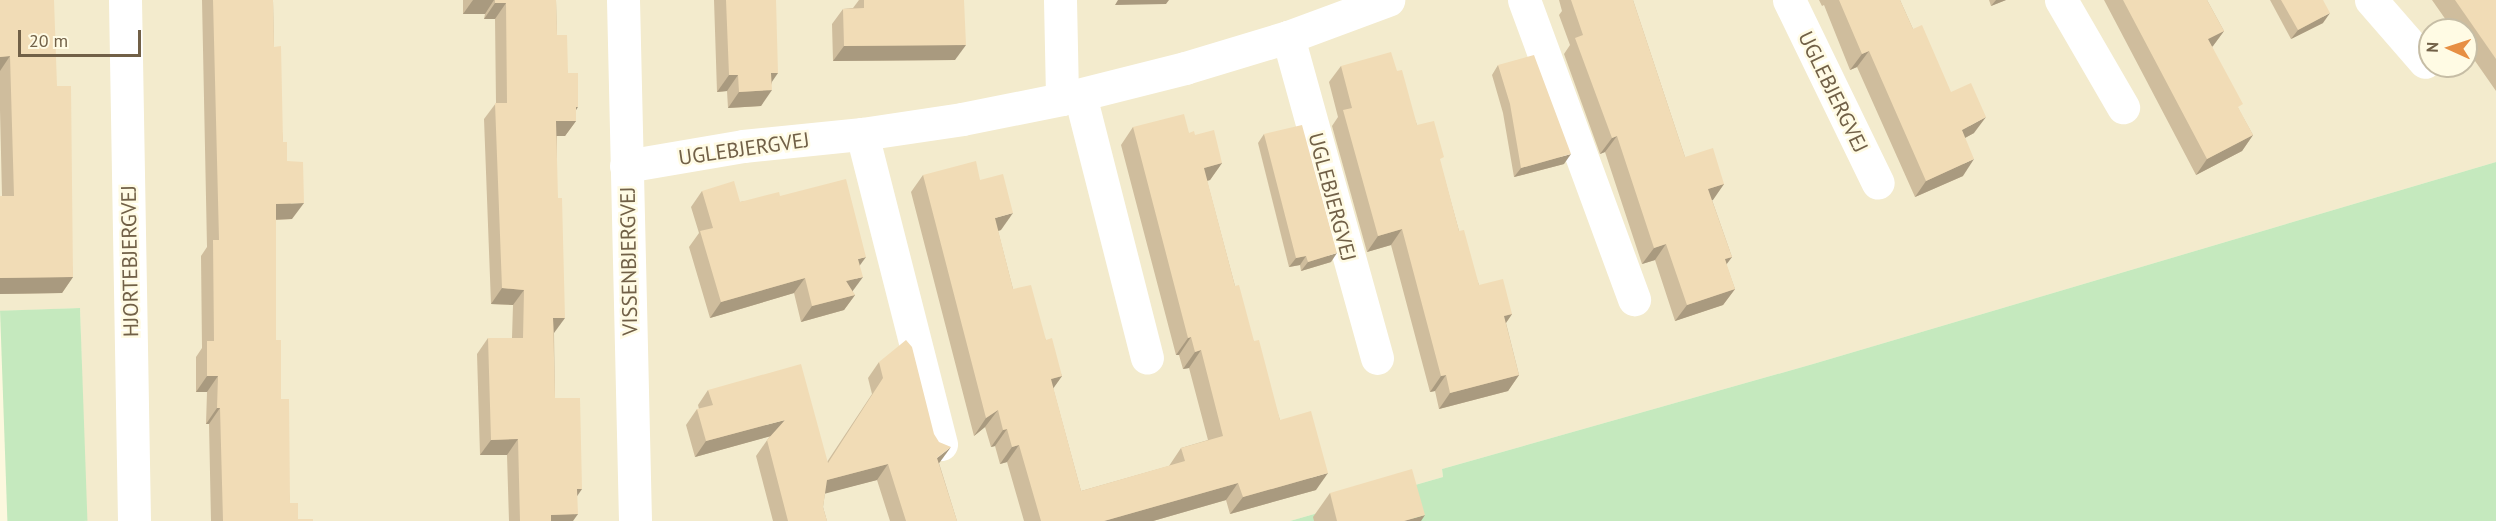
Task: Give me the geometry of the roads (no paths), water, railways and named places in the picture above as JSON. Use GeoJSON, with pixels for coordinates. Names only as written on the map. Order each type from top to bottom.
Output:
{"type":"FeatureCollection","features":[{"type":"Feature","properties":{"kind":"street","name":"HJORTEBJERGVEJ"},"geometry":{"type":"LineString","coordinates":[[125,0],[134,521]]}},
{"type":"Feature","properties":{"kind":"street","name":"VISSENBJERGVEJ"},"geometry":{"type":"LineString","coordinates":[[622,0],[635,521]]}},
{"type":"Feature","properties":{"kind":"street"},"geometry":{"type":"LineString","coordinates":[[1060,0],[1071,97],[1146,358]]}},
{"type":"Feature","properties":{"kind":"street","name":"UGLEBJERGVEJ"},"geometry":{"type":"LineString","coordinates":[[626,166],[743,146],[862,134],[962,119],[1071,97],[1185,68],[1288,37],[1388,0]]}},
{"type":"Feature","properties":{"kind":"street"},"geometry":{"type":"LineString","coordinates":[[1524,0],[1634,299]]}},
{"type":"Feature","properties":{"kind":"street","name":"UGLEBJERGVEJ"},"geometry":{"type":"LineString","coordinates":[[1789,0],[1878,183]]}},
{"type":"Feature","properties":{"kind":"street"},"geometry":{"type":"LineString","coordinates":[[2061,0],[2123,107]]}},
{"type":"Feature","properties":{"kind":"street"},"geometry":{"type":"LineString","coordinates":[[2371,0],[2418,54]]}},
{"type":"Feature","properties":{"kind":"street","name":"UGLEBJERGVEJ"},"geometry":{"type":"LineString","coordinates":[[1288,37],[1377,358]]}},
{"type":"Feature","properties":{"kind":"street"},"geometry":{"type":"LineString","coordinates":[[862,134],[941,444]]}}]}
